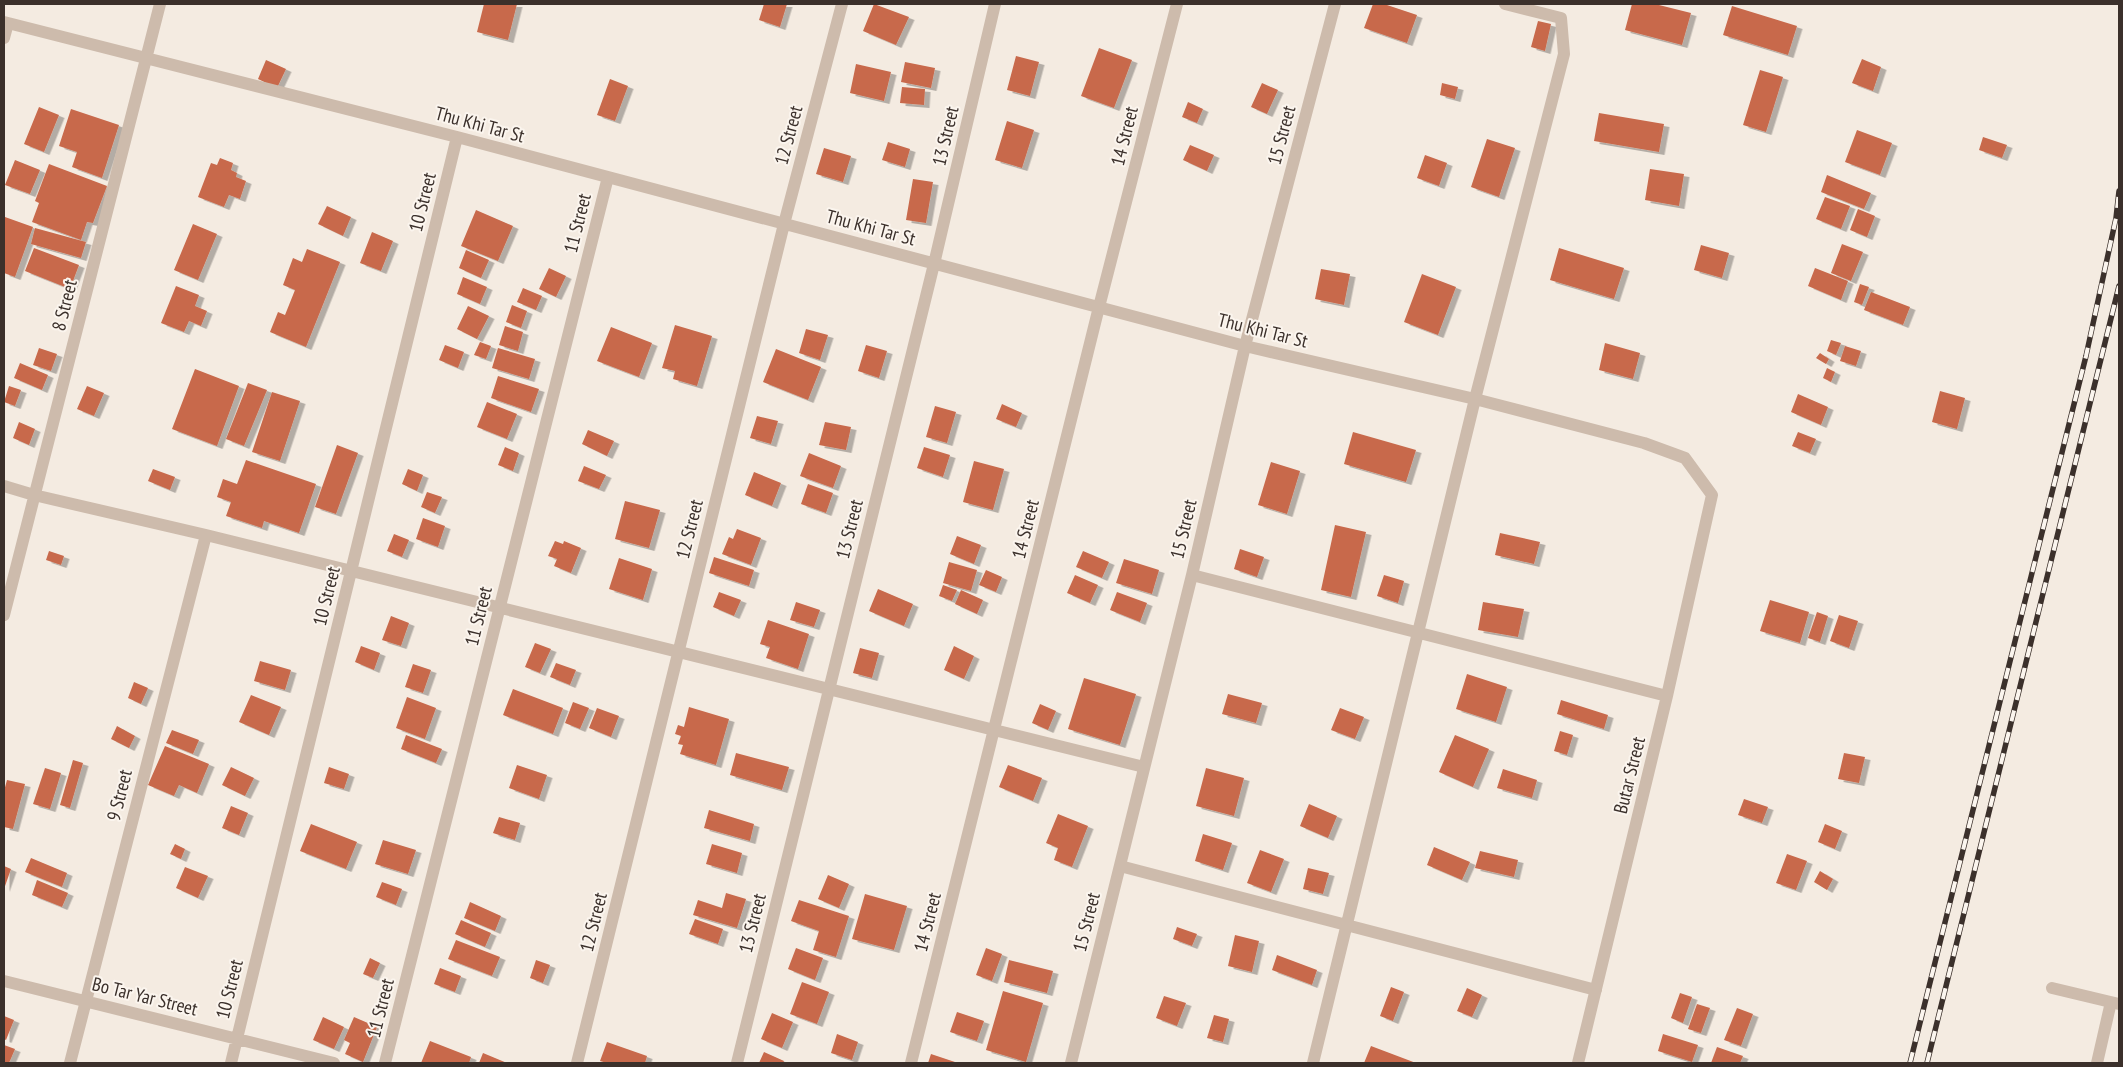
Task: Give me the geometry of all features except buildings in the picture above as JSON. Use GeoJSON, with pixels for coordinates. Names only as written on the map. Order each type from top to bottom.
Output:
{"type":"FeatureCollection","features":[{"type":"Feature","properties":{"kind":"street","name":"8 Street"},"geometry":{"type":"LineString","coordinates":[[4,615],[160,4]]}},
{"type":"Feature","properties":{"kind":"street","name":"12 Street"},"geometry":{"type":"LineString","coordinates":[[577,1063],[784,224],[842,4]]}},
{"type":"Feature","properties":{"kind":"street","name":"13 Street"},"geometry":{"type":"LineString","coordinates":[[736,1063],[934,264],[995,4]]}},
{"type":"Feature","properties":{"kind":"street","name":"14 Street"},"geometry":{"type":"LineString","coordinates":[[912,1063],[1099,307],[1177,4]]}},
{"type":"Feature","properties":{"kind":"street","name":"15 Street"},"geometry":{"type":"LineString","coordinates":[[1070,1063],[1192,576],[1246,346],[1335,4]]}},
{"type":"Feature","properties":{"kind":"street"},"geometry":{"type":"LineString","coordinates":[[1313,1063],[1475,399],[1564,54],[1561,18],[1505,4]]}},
{"type":"Feature","properties":{"kind":"street","name":"Thu Khi Tar St"},"geometry":{"type":"LineString","coordinates":[[6,22],[457,137],[1246,346],[1475,399],[1644,442],[1684,458],[1712,495]]}},
{"type":"Feature","properties":{"kind":"street"},"geometry":{"type":"LineString","coordinates":[[4,38],[6,22]]}},
{"type":"Feature","properties":{"kind":"street","name":"10 Street"},"geometry":{"type":"LineString","coordinates":[[231,1063],[457,137]]}},
{"type":"Feature","properties":{"kind":"street","name":"11 Street"},"geometry":{"type":"LineString","coordinates":[[385,1063],[608,177]]}},
{"type":"Feature","properties":{"kind":"street"},"geometry":{"type":"LineString","coordinates":[[4,486],[34,495],[351,571],[1144,767]]}},
{"type":"Feature","properties":{"kind":"street","name":"Butar Street"},"geometry":{"type":"LineString","coordinates":[[1578,1063],[1667,696],[1712,495]]}},
{"type":"Feature","properties":{"kind":"street","name":"9 Street"},"geometry":{"type":"LineString","coordinates":[[70,1063],[206,536]]}},
{"type":"Feature","properties":{"kind":"street"},"geometry":{"type":"LineString","coordinates":[[1192,576],[1667,696]]}},
{"type":"Feature","properties":{"kind":"street"},"geometry":{"type":"LineString","coordinates":[[1120,866],[1596,990]]}},
{"type":"Feature","properties":{"kind":"street","name":"Bo Tar Yar Street"},"geometry":{"type":"LineString","coordinates":[[4,981],[334,1063]]}},
{"type":"Feature","properties":{"kind":"street"},"geometry":{"type":"LineString","coordinates":[[2052,988],[2115,1003],[2097,1063]]}},
{"type":"Feature","properties":{"kind":"railway"},"geometry":{"type":"LineString","coordinates":[[1910,1063],[2086,356],[2116,218],[2119,191]]}},
{"type":"Feature","properties":{"kind":"railway"},"geometry":{"type":"LineString","coordinates":[[1927,1063],[2119,286]]}}]}
